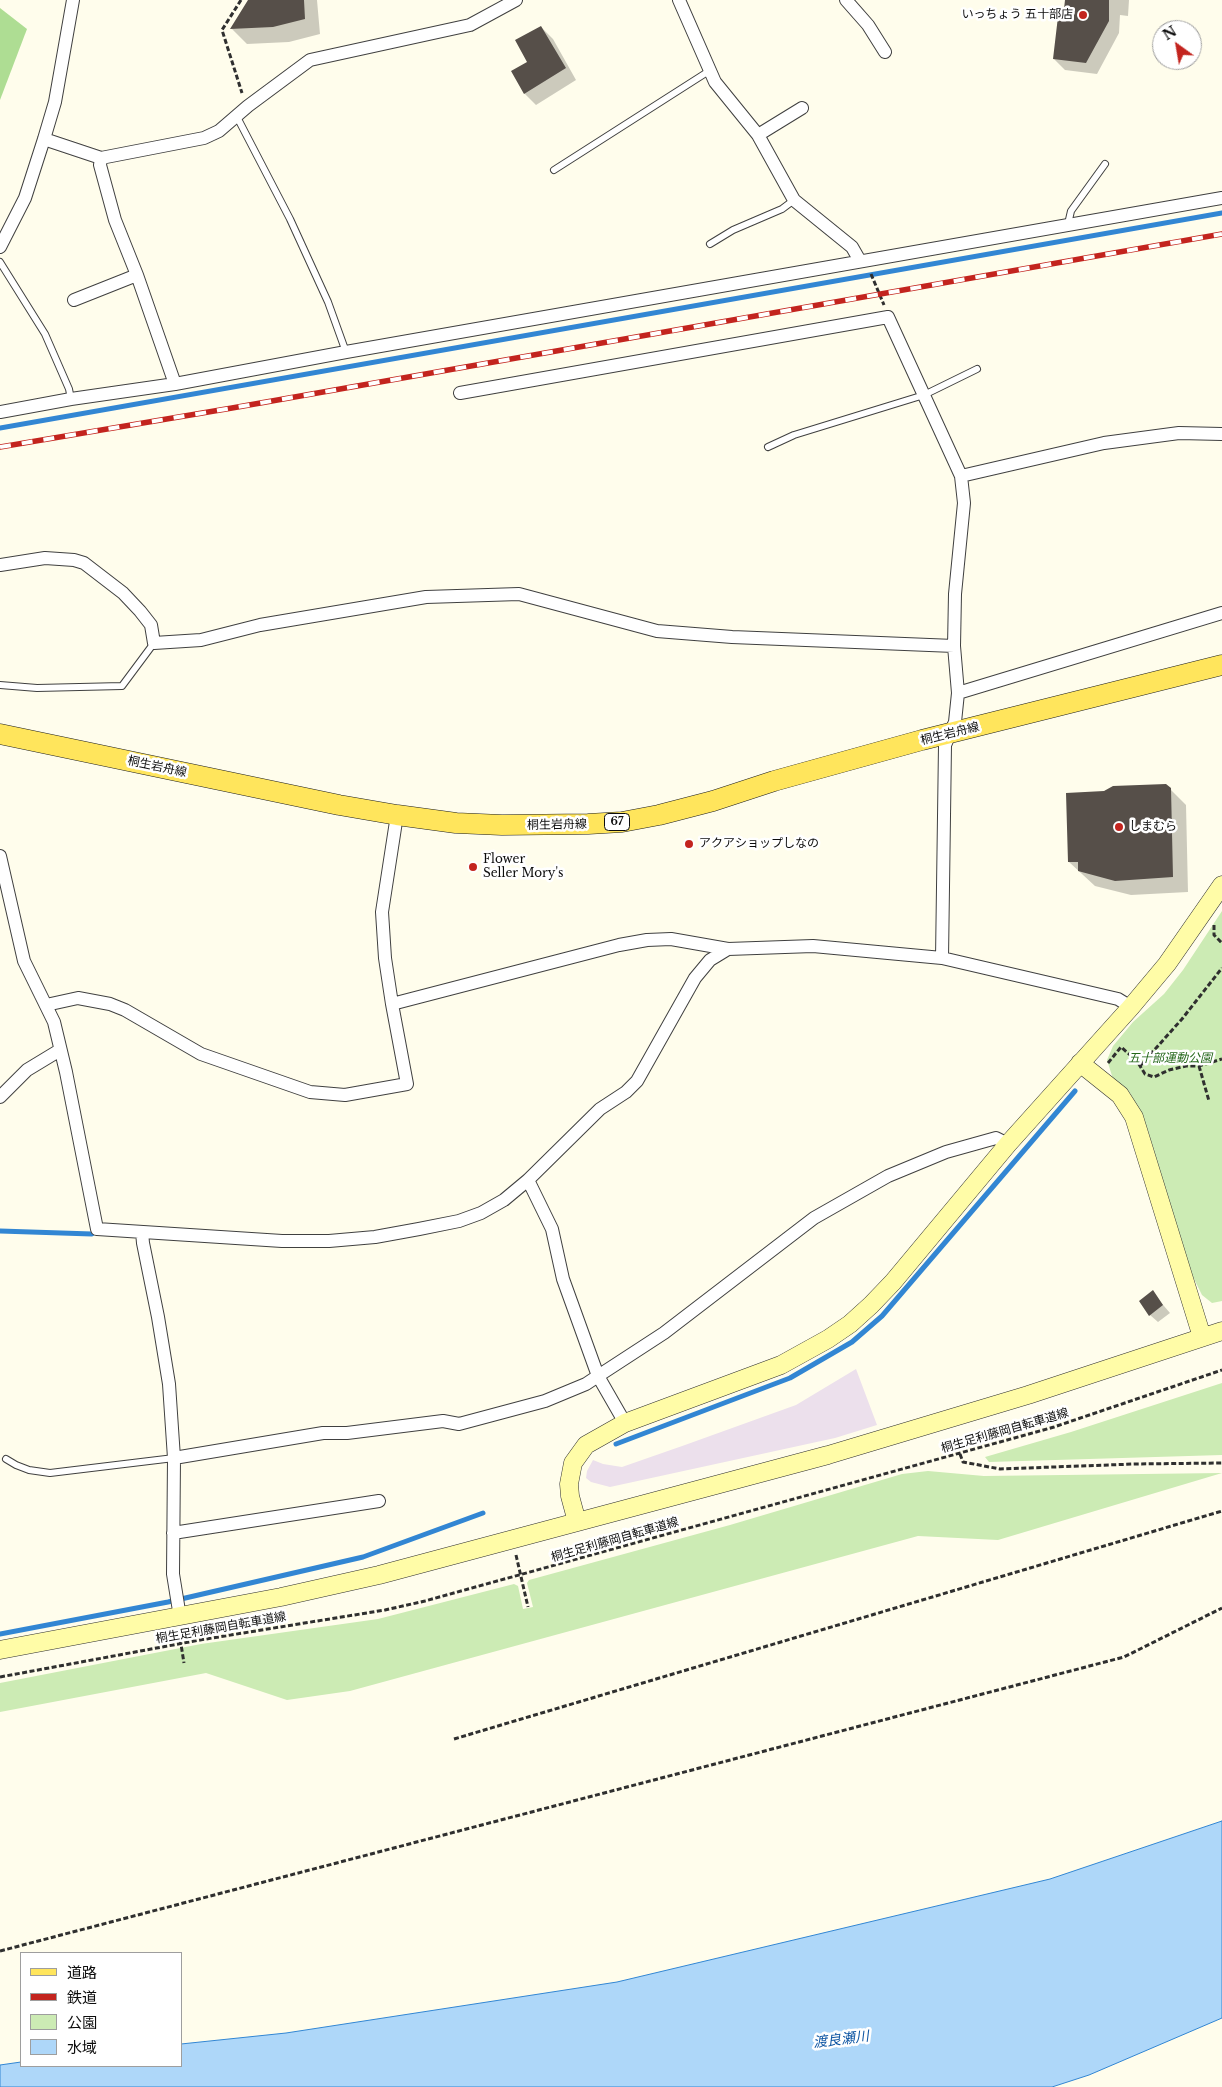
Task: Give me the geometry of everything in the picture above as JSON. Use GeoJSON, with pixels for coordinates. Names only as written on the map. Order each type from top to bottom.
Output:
{"type":"FeatureCollection","features":[{"type":"Feature","properties":{"kind":"main road","name":"桐生岩舟線"},"geometry":{"type":"LineString","coordinates":[[0,734],[339,805],[397,815],[456,823],[502,825],[622,822],[713,801],[774,780],[950,733],[1222,665]]}},
{"type":"Feature","properties":{"kind":"street"},"geometry":{"type":"LineString","coordinates":[[0,247],[25,198],[55,102],[72,0]]}},
{"type":"Feature","properties":{"kind":"street"},"geometry":{"type":"LineString","coordinates":[[44,139],[100,158],[204,138],[219,131],[248,106],[310,60],[470,25],[516,0]]}},
{"type":"Feature","properties":{"kind":"street"},"geometry":{"type":"LineString","coordinates":[[679,0],[715,82],[758,134],[794,200],[852,246],[860,261]]}},
{"type":"Feature","properties":{"kind":"street"},"geometry":{"type":"LineString","coordinates":[[846,0],[868,25],[885,52]]}},
{"type":"Feature","properties":{"kind":"street"},"geometry":{"type":"LineString","coordinates":[[758,134],[802,108]]}},
{"type":"Feature","properties":{"kind":"street"},"geometry":{"type":"LineString","coordinates":[[100,158],[100,166],[115,220],[137,275],[175,384]]}},
{"type":"Feature","properties":{"kind":"street"},"geometry":{"type":"LineString","coordinates":[[0,412],[71,399],[175,384],[346,352],[799,274],[860,261],[1222,198]]}},
{"type":"Feature","properties":{"kind":"street"},"geometry":{"type":"LineString","coordinates":[[74,300],[137,275]]}},
{"type":"Feature","properties":{"kind":"street"},"geometry":{"type":"LineString","coordinates":[[460,393],[888,317],[961,476],[964,503],[955,594],[954,646],[958,693],[955,722],[945,745],[942,958]]}},
{"type":"Feature","properties":{"kind":"street"},"geometry":{"type":"LineString","coordinates":[[961,476],[1104,443],[1179,433],[1222,434]]}},
{"type":"Feature","properties":{"kind":"street"},"geometry":{"type":"LineString","coordinates":[[0,565],[45,558],[74,560],[84,563],[123,593],[140,611],[151,625],[154,643],[201,640],[260,625],[426,597],[520,594],[657,631],[732,637],[954,646]]}},
{"type":"Feature","properties":{"kind":"street"},"geometry":{"type":"LineString","coordinates":[[958,693],[1222,613]]}},
{"type":"Feature","properties":{"kind":"street"},"geometry":{"type":"LineString","coordinates":[[46,1005],[78,998],[98,1000],[125,1010],[200,1054],[310,1092],[344,1095],[407,1084],[385,958],[382,912],[397,815]]}},
{"type":"Feature","properties":{"kind":"street"},"geometry":{"type":"LineString","coordinates":[[0,856],[24,962],[54,1022],[97,1228],[282,1241],[329,1241],[375,1237],[459,1221],[481,1213],[504,1200],[528,1180],[600,1109],[626,1092],[637,1081],[695,978],[710,960],[728,949]]}},
{"type":"Feature","properties":{"kind":"street"},"geometry":{"type":"LineString","coordinates":[[577,1522],[570,1490],[573,1463],[586,1445],[625,1424],[781,1365],[828,1339],[850,1324],[893,1282],[1008,1144],[1167,964],[1222,885]]}},
{"type":"Feature","properties":{"kind":"street"},"geometry":{"type":"LineString","coordinates":[[392,1004],[618,945],[646,940],[672,939],[728,949],[813,946],[942,958],[1118,999],[1131,1007]]}},
{"type":"Feature","properties":{"kind":"street"},"geometry":{"type":"LineString","coordinates":[[0,1096],[27,1070],[60,1050]]}},
{"type":"Feature","properties":{"kind":"street"},"geometry":{"type":"LineString","coordinates":[[1080,1063],[1120,1095],[1134,1117],[1202,1337]]}},
{"type":"Feature","properties":{"kind":"street"},"geometry":{"type":"LineString","coordinates":[[174,1458],[323,1433],[346,1433],[443,1421],[459,1424],[545,1401],[586,1384],[664,1332],[814,1218],[888,1176],[946,1152],[996,1138],[1008,1144]]}},
{"type":"Feature","properties":{"kind":"street"},"geometry":{"type":"LineString","coordinates":[[528,1180],[552,1229],[563,1280],[598,1376],[625,1424]]}},
{"type":"Feature","properties":{"kind":"street"},"geometry":{"type":"LineString","coordinates":[[142,1232],[169,1384],[174,1458],[173,1574],[180,1617]]}},
{"type":"Feature","properties":{"kind":"street"},"geometry":{"type":"LineString","coordinates":[[0,1650],[180,1617],[379,1575],[828,1455],[1028,1395],[1222,1331]]}},
{"type":"Feature","properties":{"kind":"street"},"geometry":{"type":"LineString","coordinates":[[173,1533],[379,1501]]}},
{"type":"Feature","properties":{"kind":"lane"},"geometry":{"type":"LineString","coordinates":[[554,170],[709,71]]}},
{"type":"Feature","properties":{"kind":"lane"},"geometry":{"type":"LineString","coordinates":[[237,117],[290,219],[328,302],[346,352]]}},
{"type":"Feature","properties":{"kind":"lane"},"geometry":{"type":"LineString","coordinates":[[1068,224],[1071,211],[1105,164]]}},
{"type":"Feature","properties":{"kind":"lane"},"geometry":{"type":"LineString","coordinates":[[710,244],[733,230],[782,209],[794,200]]}},
{"type":"Feature","properties":{"kind":"lane"},"geometry":{"type":"LineString","coordinates":[[0,262],[45,334],[69,388],[71,399]]}},
{"type":"Feature","properties":{"kind":"lane"},"geometry":{"type":"LineString","coordinates":[[768,447],[794,435],[924,395],[977,369]]}},
{"type":"Feature","properties":{"kind":"lane"},"geometry":{"type":"LineString","coordinates":[[0,685],[37,688],[122,686],[154,643]]}},
{"type":"Feature","properties":{"kind":"lane"},"geometry":{"type":"LineString","coordinates":[[6,1459],[29,1470],[50,1473],[174,1458]]}},
{"type":"Feature","properties":{"kind":"path"},"geometry":{"type":"LineString","coordinates":[[241,0],[222,28],[222,35],[248,106]]}},
{"type":"Feature","properties":{"kind":"path"},"geometry":{"type":"LineString","coordinates":[[873,282],[888,317]]}},
{"type":"Feature","properties":{"kind":"path"},"geometry":{"type":"LineString","coordinates":[[1214,922],[1214,935],[1222,943]]}},
{"type":"Feature","properties":{"kind":"path"},"geometry":{"type":"LineString","coordinates":[[1140,1066],[1182,1019],[1222,968]]}},
{"type":"Feature","properties":{"kind":"path"},"geometry":{"type":"LineString","coordinates":[[1108,1063],[1121,1048],[1140,1066],[1145,1074],[1154,1077],[1170,1070],[1186,1066],[1199,1066],[1222,1059]]}},
{"type":"Feature","properties":{"kind":"path"},"geometry":{"type":"LineString","coordinates":[[1199,1066],[1209,1100]]}},
{"type":"Feature","properties":{"kind":"path","name":"桐生足利藤岡自転車道線"},"geometry":{"type":"LineString","coordinates":[[0,1677],[181,1642],[385,1610],[520,1576],[899,1469],[960,1454],[1054,1427],[1222,1370]]}},
{"type":"Feature","properties":{"kind":"path"},"geometry":{"type":"LineString","coordinates":[[960,1454],[963,1462],[1000,1469],[1222,1463]]}},
{"type":"Feature","properties":{"kind":"path"},"geometry":{"type":"LineString","coordinates":[[454,1738],[1222,1511]]}},
{"type":"Feature","properties":{"kind":"path"},"geometry":{"type":"LineString","coordinates":[[515,1552],[528,1607]]}},
{"type":"Feature","properties":{"kind":"path"},"geometry":{"type":"LineString","coordinates":[[0,1950],[1124,1657],[1222,1608]]}},
{"type":"Feature","properties":{"kind":"path"},"geometry":{"type":"LineString","coordinates":[[181,1642],[184,1663]]}},
{"type":"Feature","properties":{"kind":"shaded area"},"geometry":{"type":"Polygon","coordinates":[[[856,1369],[877,1425],[835,1438],[610,1487],[591,1482],[586,1478],[587,1471],[593,1460],[603,1464],[622,1467],[796,1405],[856,1369]]]}},
{"type":"Feature","properties":{"kind":"green space"},"geometry":{"type":"Polygon","coordinates":[[[0,8],[27,29],[0,100],[0,8]]]}},
{"type":"Feature","properties":{"kind":"green space","name":"五十部運動公園"},"geometry":{"type":"Polygon","coordinates":[[[1222,911],[1222,1301],[1212,1303],[1202,1295],[1188,1267],[1148,1131],[1130,1093],[1113,1079],[1107,1060],[1113,1046],[1133,1022],[1164,994],[1183,970],[1222,911]]]}},
{"type":"Feature","properties":{"kind":"green space"},"geometry":{"type":"Polygon","coordinates":[[[1222,1383],[1222,1455],[989,1462],[985,1457],[1071,1432],[1222,1383]]]}},
{"type":"Feature","properties":{"kind":"green space"},"geometry":{"type":"Polygon","coordinates":[[[928,1471],[984,1476],[1222,1473],[998,1540],[918,1536],[350,1691],[287,1700],[206,1673],[0,1712],[0,1683],[201,1644],[378,1619],[514,1584],[518,1586],[523,1609],[533,1607],[527,1583],[529,1580],[730,1525],[902,1474],[928,1471]]]}},
{"type":"Feature","properties":{"kind":"water","name":"渡良瀬川"},"geometry":{"type":"Polygon","coordinates":[[[1222,1821],[1222,2018],[1089,2075],[1052,2087],[0,2087],[0,2065],[20,2062],[20,2067],[182,2067],[182,2044],[286,2033],[617,1982],[1050,1879],[1222,1821]]]}},
{"type":"Feature","properties":{"kind":"building"},"geometry":{"type":"Polygon","coordinates":[[[248,0],[304,0],[305,19],[273,27],[230,29],[248,0]]]}},
{"type":"Feature","properties":{"kind":"building"},"geometry":{"type":"Polygon","coordinates":[[[1065,0],[1109,0],[1109,21],[1086,63],[1053,59],[1059,8],[1064,9],[1065,0]]]}},
{"type":"Feature","properties":{"kind":"building"},"geometry":{"type":"Polygon","coordinates":[[[541,26],[566,68],[524,94],[511,71],[527,62],[515,40],[541,26]]]}},
{"type":"Feature","properties":{"kind":"building","name":"しまむら"},"geometry":{"type":"Polygon","coordinates":[[[1166,784],[1171,788],[1173,877],[1115,881],[1078,871],[1078,862],[1068,862],[1066,793],[1104,791],[1113,786],[1166,784]]]}},
{"type":"Feature","properties":{"kind":"building"},"geometry":{"type":"Polygon","coordinates":[[[1153,1290],[1163,1305],[1149,1316],[1139,1301],[1153,1290]]]}},
{"type":"Feature","properties":{"kind":"waterway"},"geometry":{"type":"LineString","coordinates":[[0,428],[1222,213]]}},
{"type":"Feature","properties":{"kind":"waterway"},"geometry":{"type":"LineString","coordinates":[[616,1444],[790,1378],[852,1342],[882,1316],[1075,1091]]}},
{"type":"Feature","properties":{"kind":"waterway"},"geometry":{"type":"LineString","coordinates":[[0,1231],[92,1234]]}},
{"type":"Feature","properties":{"kind":"waterway"},"geometry":{"type":"LineString","coordinates":[[0,1634],[168,1602],[363,1557],[483,1513]]}},
{"type":"Feature","properties":{"kind":"railway"},"geometry":{"type":"LineString","coordinates":[[0,447],[1222,234]]}},
{"type":"Feature","properties":{"kind":"place","name":"いっちょう 五十部店"},"geometry":{"type":"Point","coordinates":[1083,15]}},
{"type":"Feature","properties":{"kind":"place","name":"しまむら"},"geometry":{"type":"Point","coordinates":[1119,827]}},
{"type":"Feature","properties":{"kind":"place","name":"アクアショップしなの"},"geometry":{"type":"Point","coordinates":[689,844]}},
{"type":"Feature","properties":{"kind":"place","name":"Flower Seller Mory's"},"geometry":{"type":"Point","coordinates":[473,867]}}]}
